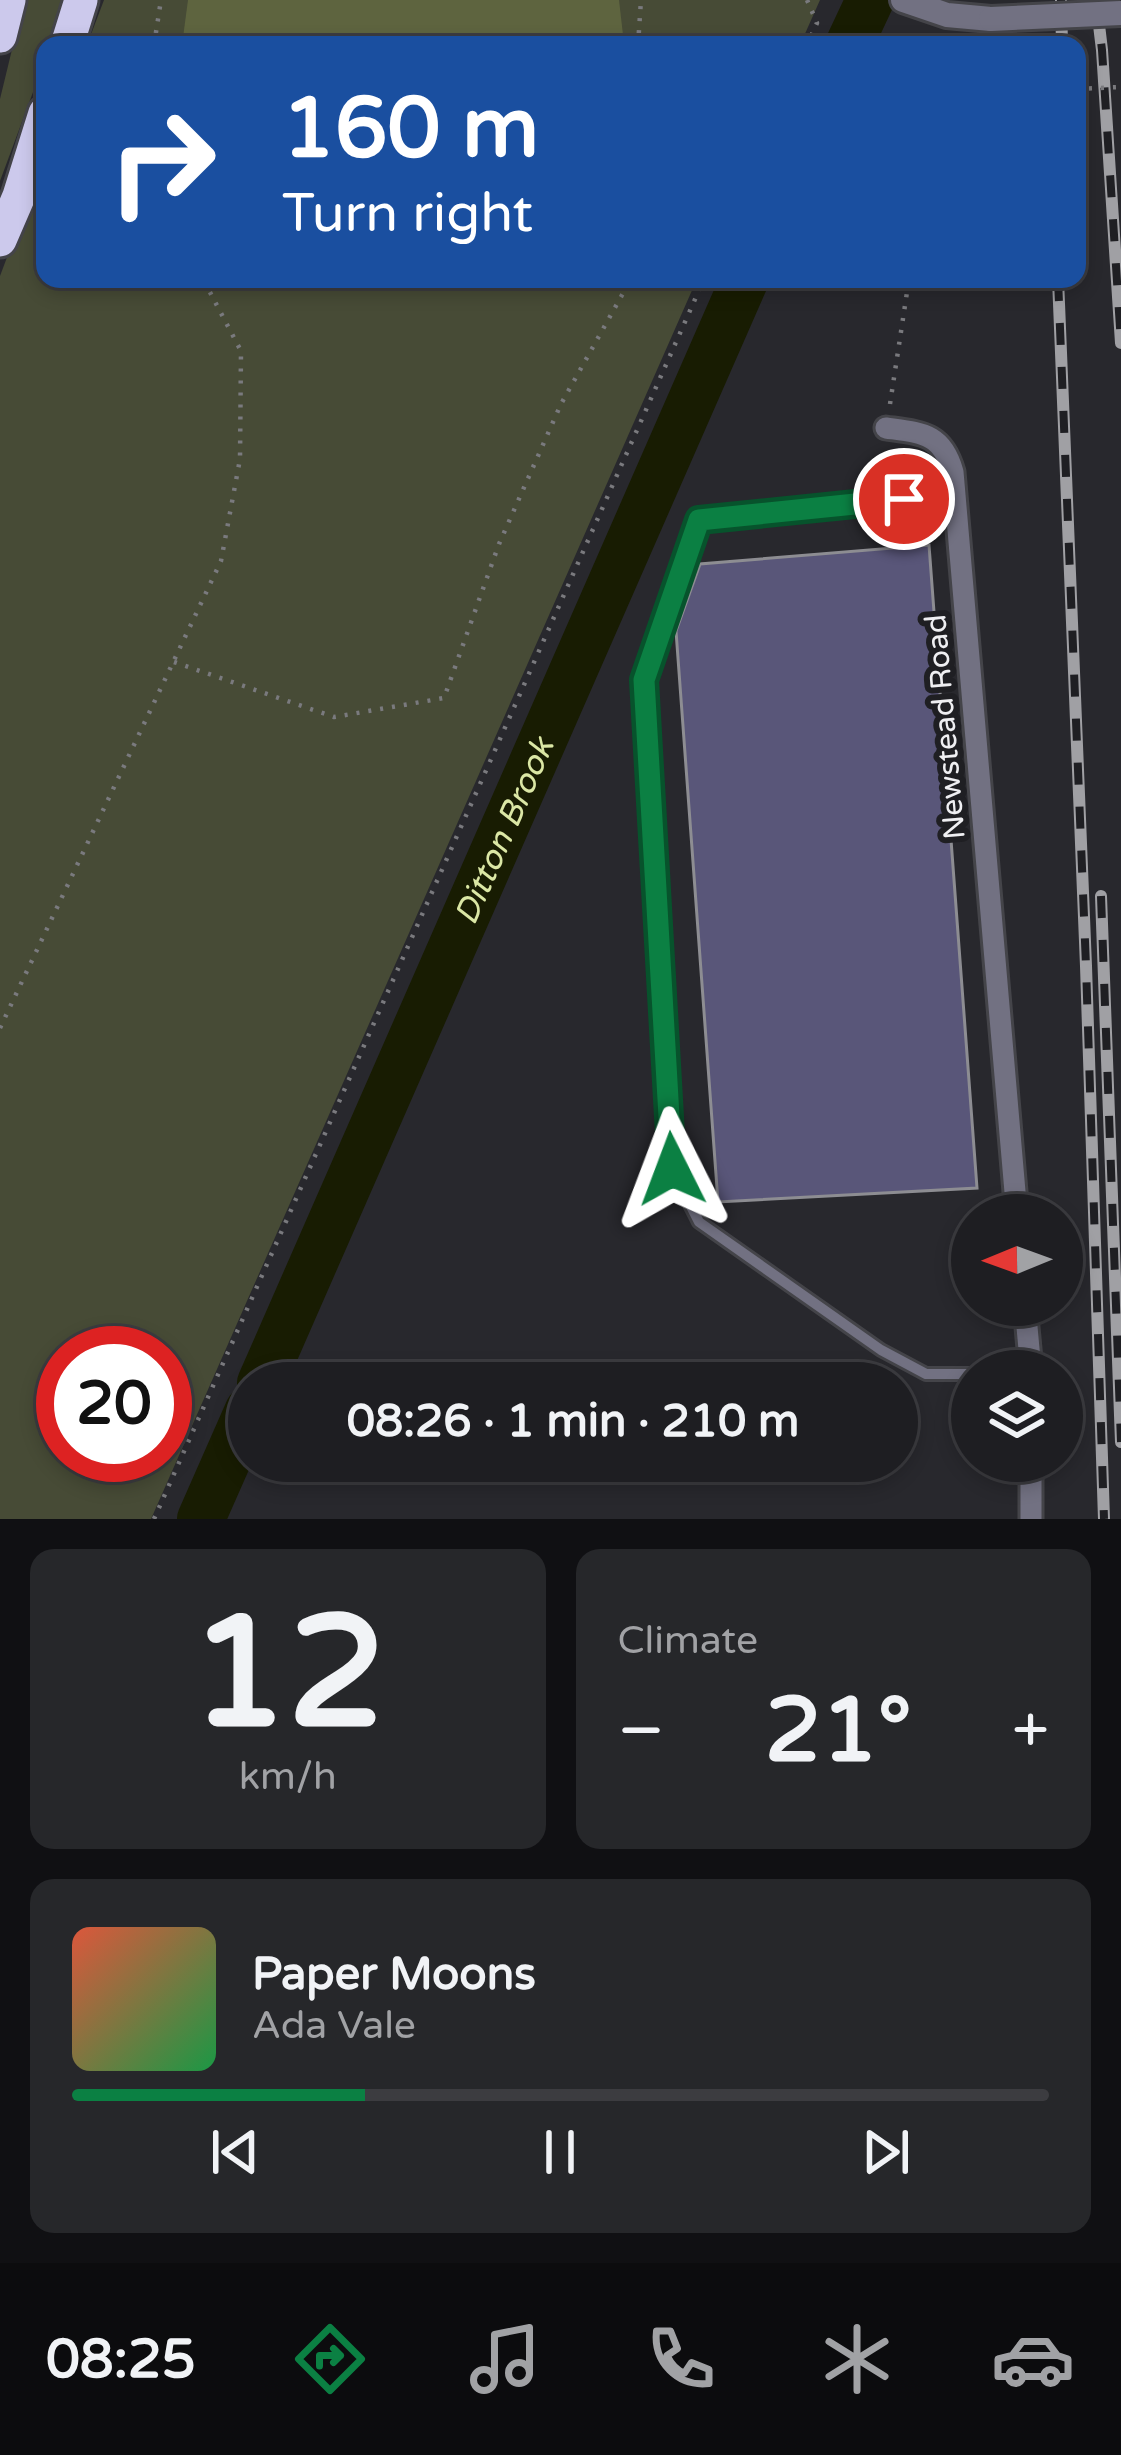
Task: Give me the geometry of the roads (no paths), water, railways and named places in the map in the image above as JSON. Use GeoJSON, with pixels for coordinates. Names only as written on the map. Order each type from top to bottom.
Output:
{"type":"FeatureCollection","features":[{"type":"Feature","properties":{"kind":"highway"},"geometry":{"type":"LineString","coordinates":[[0,36],[9,0]]}},
{"type":"Feature","properties":{"kind":"highway"},"geometry":{"type":"LineString","coordinates":[[70,36],[81,0]]}},
{"type":"Feature","properties":{"kind":"highway"},"geometry":{"type":"LineString","coordinates":[[0,240],[36,142]]}},
{"type":"Feature","properties":{"kind":"street"},"geometry":{"type":"LineString","coordinates":[[903,0],[947,16],[991,19],[1121,13]]}},
{"type":"Feature","properties":{"kind":"street","name":"Newstead Road"},"geometry":{"type":"LineString","coordinates":[[886,428],[938,441],[953,472],[1015,1194]]}},
{"type":"Feature","properties":{"kind":"street"},"geometry":{"type":"LineString","coordinates":[[1031,1482],[1031,1519]]}},
{"type":"Feature","properties":{"kind":"lane"},"geometry":{"type":"LineString","coordinates":[[904,499],[699,520],[644,680],[672,1169],[699,1222],[880,1350],[926,1374],[951,1374]]}},
{"type":"Feature","properties":{"kind":"waterway","name":"Ditton Brook"},"geometry":{"type":"LineString","coordinates":[[853,36],[870,0]]}},
{"type":"Feature","properties":{"kind":"waterway","name":"Ditton Brook"},"geometry":{"type":"LineString","coordinates":[[270,1362],[741,288]]}},
{"type":"Feature","properties":{"kind":"waterway","name":"Ditton Brook"},"geometry":{"type":"LineString","coordinates":[[201,1519],[228,1458]]}},
{"type":"Feature","properties":{"kind":"railway"},"geometry":{"type":"LineString","coordinates":[[1061,0],[1062,36]]}},
{"type":"Feature","properties":{"kind":"railway"},"geometry":{"type":"LineString","coordinates":[[1096,0],[1121,343]]}},
{"type":"Feature","properties":{"kind":"railway"},"geometry":{"type":"LineString","coordinates":[[1058,288],[1104,1519]]}},
{"type":"Feature","properties":{"kind":"railway"},"geometry":{"type":"LineString","coordinates":[[1101,896],[1121,1442]]}}]}
